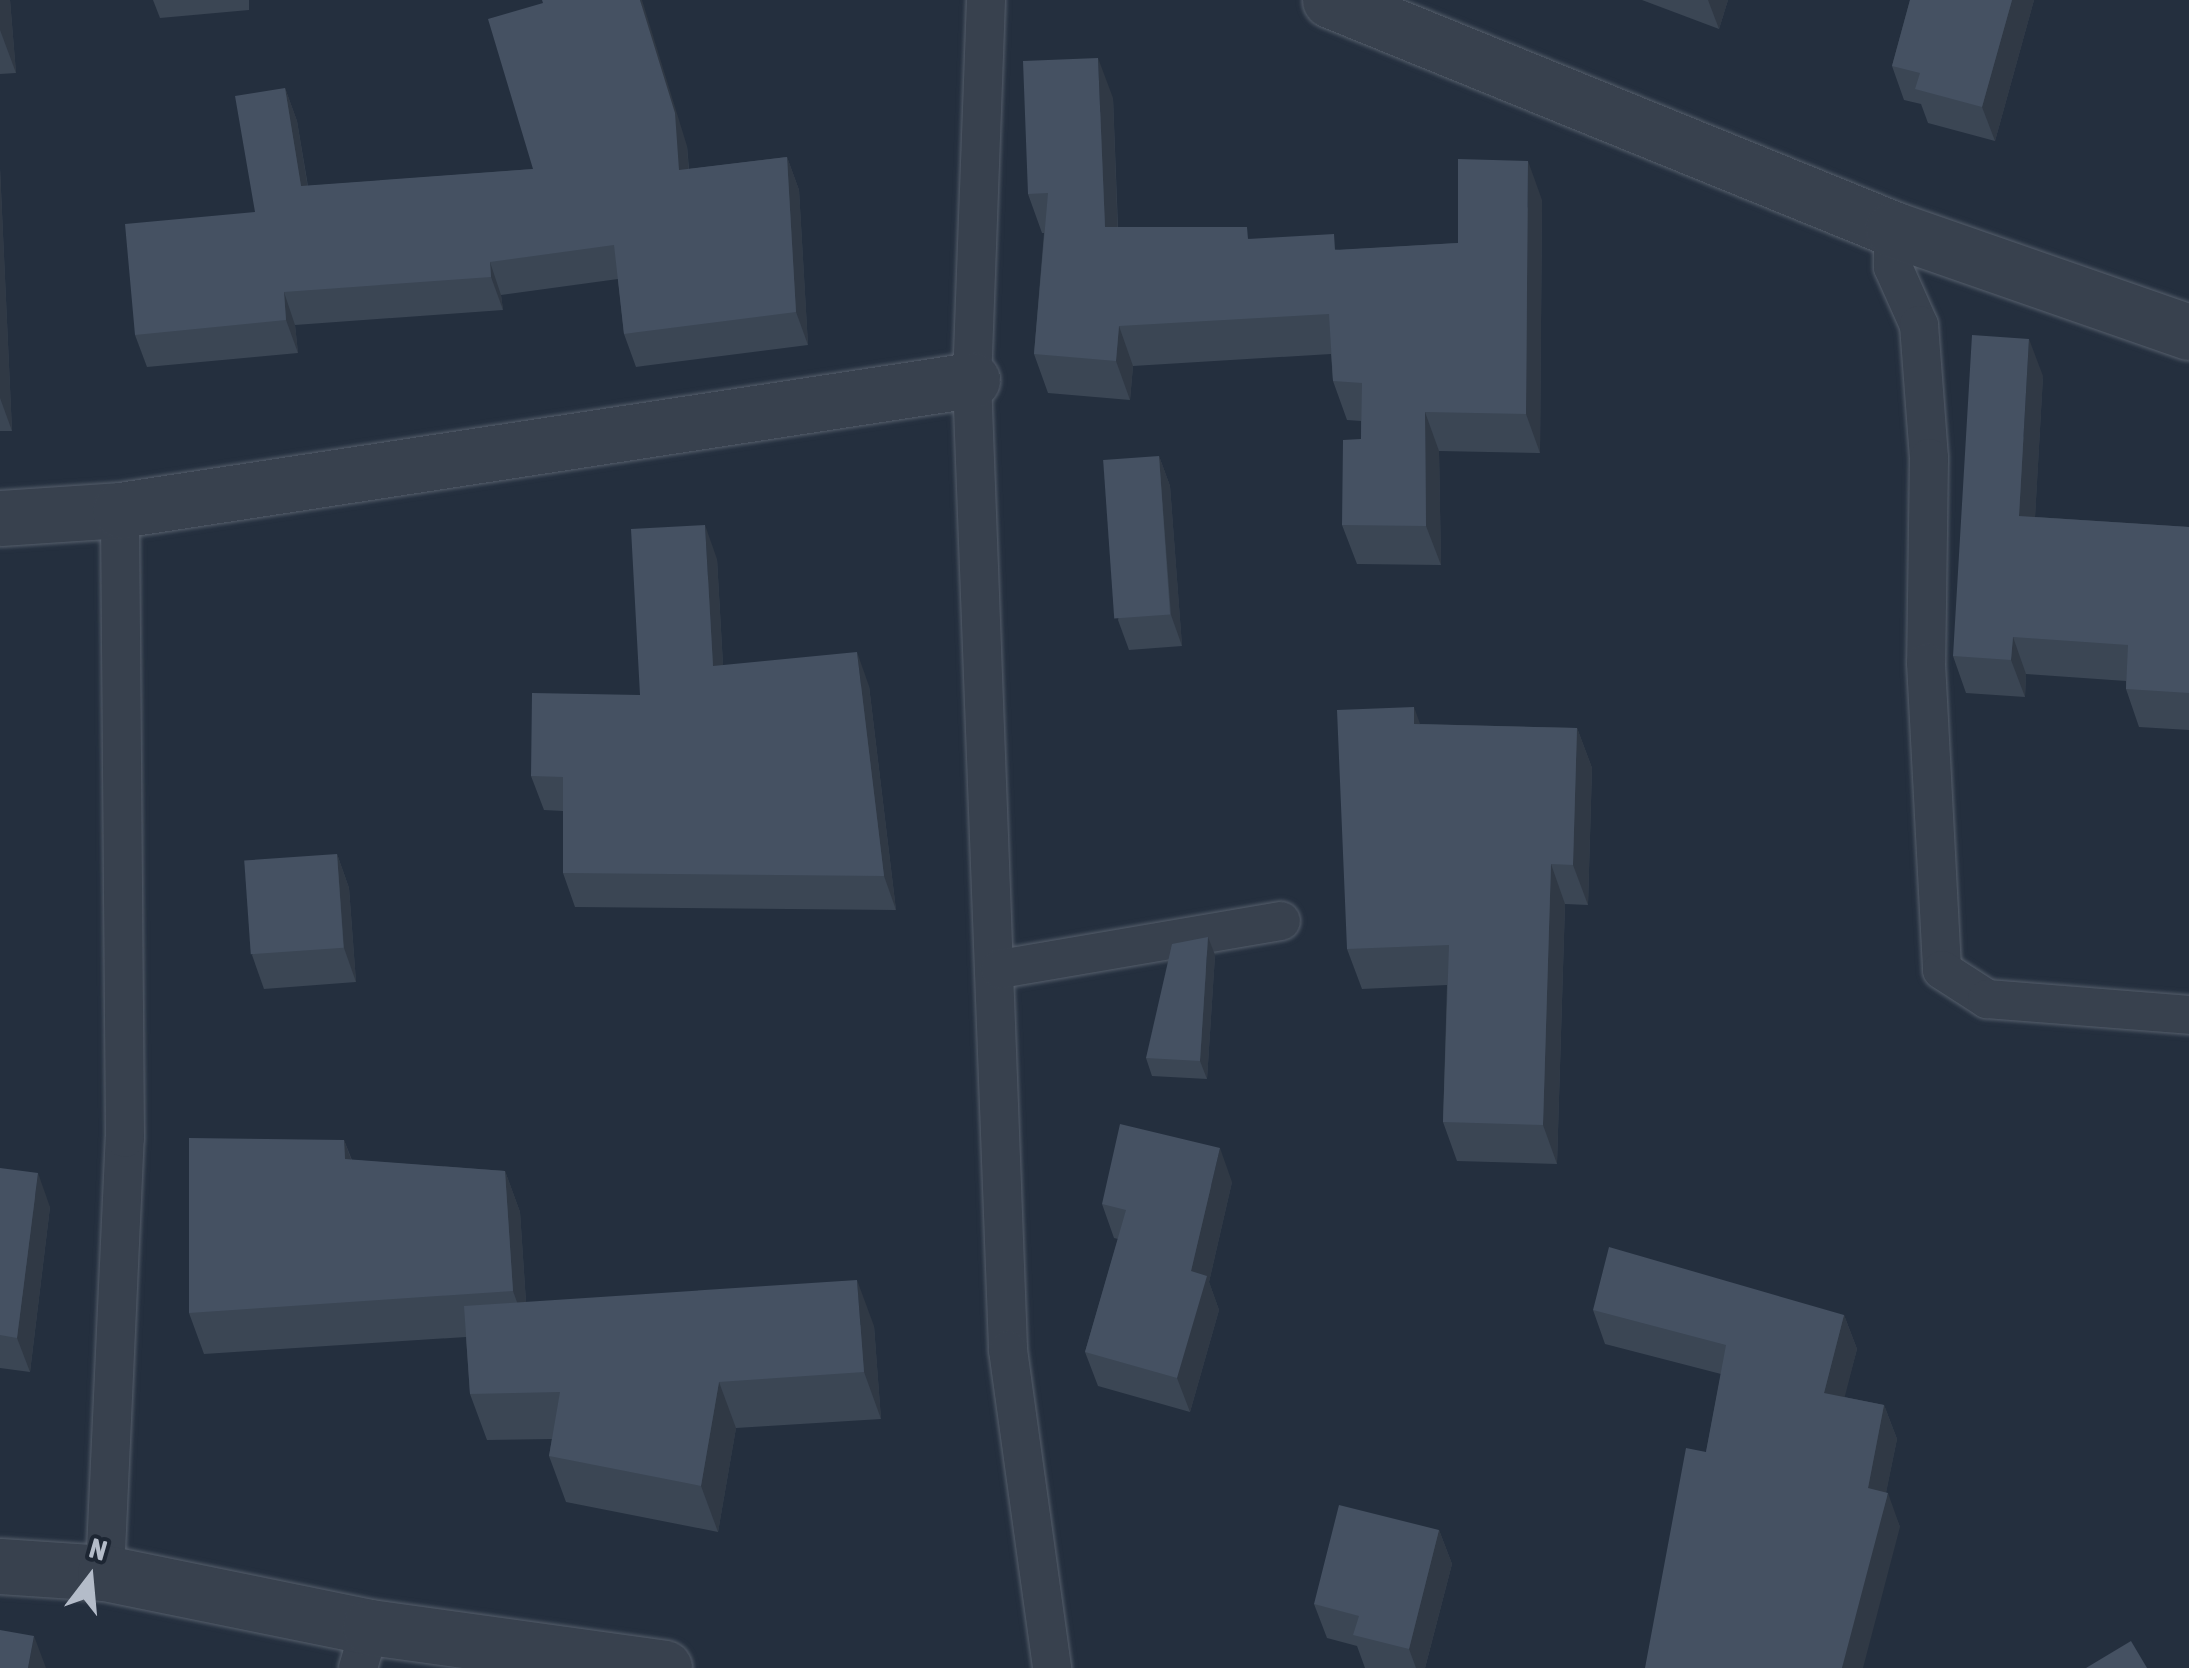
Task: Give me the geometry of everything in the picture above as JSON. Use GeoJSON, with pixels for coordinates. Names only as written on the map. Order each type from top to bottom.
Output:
{"type":"FeatureCollection","features":[{"type":"Feature","properties":{"kind":"street"},"geometry":{"type":"LineString","coordinates":[[1330,0],[1894,229],[2189,331]]}},
{"type":"Feature","properties":{"kind":"street"},"geometry":{"type":"LineString","coordinates":[[0,518],[120,510],[972,380]]}},
{"type":"Feature","properties":{"kind":"street"},"geometry":{"type":"LineString","coordinates":[[0,1566],[105,1573],[364,1647],[664,1668]]}},
{"type":"Feature","properties":{"kind":"lane"},"geometry":{"type":"LineString","coordinates":[[986,0],[972,380],[1000,969],[1008,1350],[1052,1668]]}},
{"type":"Feature","properties":{"kind":"lane"},"geometry":{"type":"LineString","coordinates":[[1894,229],[1893,267],[1920,326],[1929,458],[1926,663],[1942,970],[1987,999],[2189,1015]]}},
{"type":"Feature","properties":{"kind":"lane"},"geometry":{"type":"LineString","coordinates":[[105,1573],[125,1138],[120,510]]}},
{"type":"Feature","properties":{"kind":"lane"},"geometry":{"type":"LineString","coordinates":[[1000,969],[1281,921]]}},
{"type":"Feature","properties":{"kind":"building"},"geometry":{"type":"Polygon","coordinates":[[[542,0],[640,0],[675,113],[679,170],[787,157],[796,312],[624,334],[614,245],[490,262],[491,277],[284,292],[286,320],[135,335],[125,224],[255,212],[235,96],[285,88],[301,186],[533,169],[488,19],[543,3],[542,0]]]}},
{"type":"Feature","properties":{"kind":"building"},"geometry":{"type":"Polygon","coordinates":[[[1910,0],[2012,0],[1982,107],[1915,89],[1920,73],[1892,66],[1910,0]]]}},
{"type":"Feature","properties":{"kind":"building"},"geometry":{"type":"Polygon","coordinates":[[[1098,58],[1105,227],[1247,227],[1248,239],[1334,234],[1335,250],[1458,243],[1458,159],[1528,161],[1526,414],[1425,412],[1426,526],[1342,525],[1343,440],[1361,439],[1362,383],[1333,381],[1329,314],[1119,326],[1116,361],[1034,354],[1048,193],[1028,194],[1023,61],[1098,58]]]}},
{"type":"Feature","properties":{"kind":"building"},"geometry":{"type":"Polygon","coordinates":[[[1972,335],[2029,339],[2019,516],[2189,527],[2189,693],[2126,689],[2128,645],[2013,637],[2011,660],[1953,656],[1972,335]]]}},
{"type":"Feature","properties":{"kind":"building"},"geometry":{"type":"Polygon","coordinates":[[[1159,456],[1170,615],[1114,619],[1103,460],[1159,456]]]}},
{"type":"Feature","properties":{"kind":"building"},"geometry":{"type":"Polygon","coordinates":[[[705,525],[713,666],[857,652],[884,876],[563,873],[563,777],[531,776],[532,693],[640,695],[631,529],[705,525]]]}},
{"type":"Feature","properties":{"kind":"building"},"geometry":{"type":"Polygon","coordinates":[[[1414,707],[1414,724],[1577,728],[1573,865],[1551,864],[1543,1125],[1443,1122],[1449,945],[1347,949],[1337,710],[1414,707]]]}},
{"type":"Feature","properties":{"kind":"building"},"geometry":{"type":"Polygon","coordinates":[[[337,854],[344,948],[251,954],[244,860],[337,854]]]}},
{"type":"Feature","properties":{"kind":"building"},"geometry":{"type":"Polygon","coordinates":[[[1208,937],[1200,1061],[1146,1058],[1172,944],[1208,937]]]}},
{"type":"Feature","properties":{"kind":"building"},"geometry":{"type":"Polygon","coordinates":[[[1120,1124],[1220,1148],[1191,1271],[1207,1276],[1177,1378],[1085,1352],[1126,1210],[1102,1204],[1120,1124]]]}},
{"type":"Feature","properties":{"kind":"building"},"geometry":{"type":"Polygon","coordinates":[[[189,1138],[344,1140],[345,1159],[505,1171],[513,1291],[189,1313],[189,1138]]]}},
{"type":"Feature","properties":{"kind":"building"},"geometry":{"type":"Polygon","coordinates":[[[0,1168],[38,1173],[17,1338],[0,1335],[0,1168]]]}},
{"type":"Feature","properties":{"kind":"building"},"geometry":{"type":"Polygon","coordinates":[[[1609,1247],[1844,1315],[1824,1393],[1884,1405],[1868,1488],[1888,1493],[1842,1668],[1645,1668],[1686,1448],[1706,1452],[1726,1345],[1593,1310],[1609,1247]]]}},
{"type":"Feature","properties":{"kind":"building"},"geometry":{"type":"Polygon","coordinates":[[[857,1280],[864,1372],[719,1382],[701,1486],[549,1456],[560,1392],[470,1394],[464,1306],[857,1280]]]}},
{"type":"Feature","properties":{"kind":"building"},"geometry":{"type":"Polygon","coordinates":[[[1339,1505],[1439,1530],[1409,1649],[1353,1635],[1359,1616],[1314,1604],[1339,1505]]]}},
{"type":"Feature","properties":{"kind":"building"},"geometry":{"type":"Polygon","coordinates":[[[0,1630],[34,1636],[28,1668],[0,1668],[0,1630]]]}},
{"type":"Feature","properties":{"kind":"building"},"geometry":{"type":"Polygon","coordinates":[[[2131,1641],[2147,1668],[2086,1668],[2131,1641]]]}}]}
